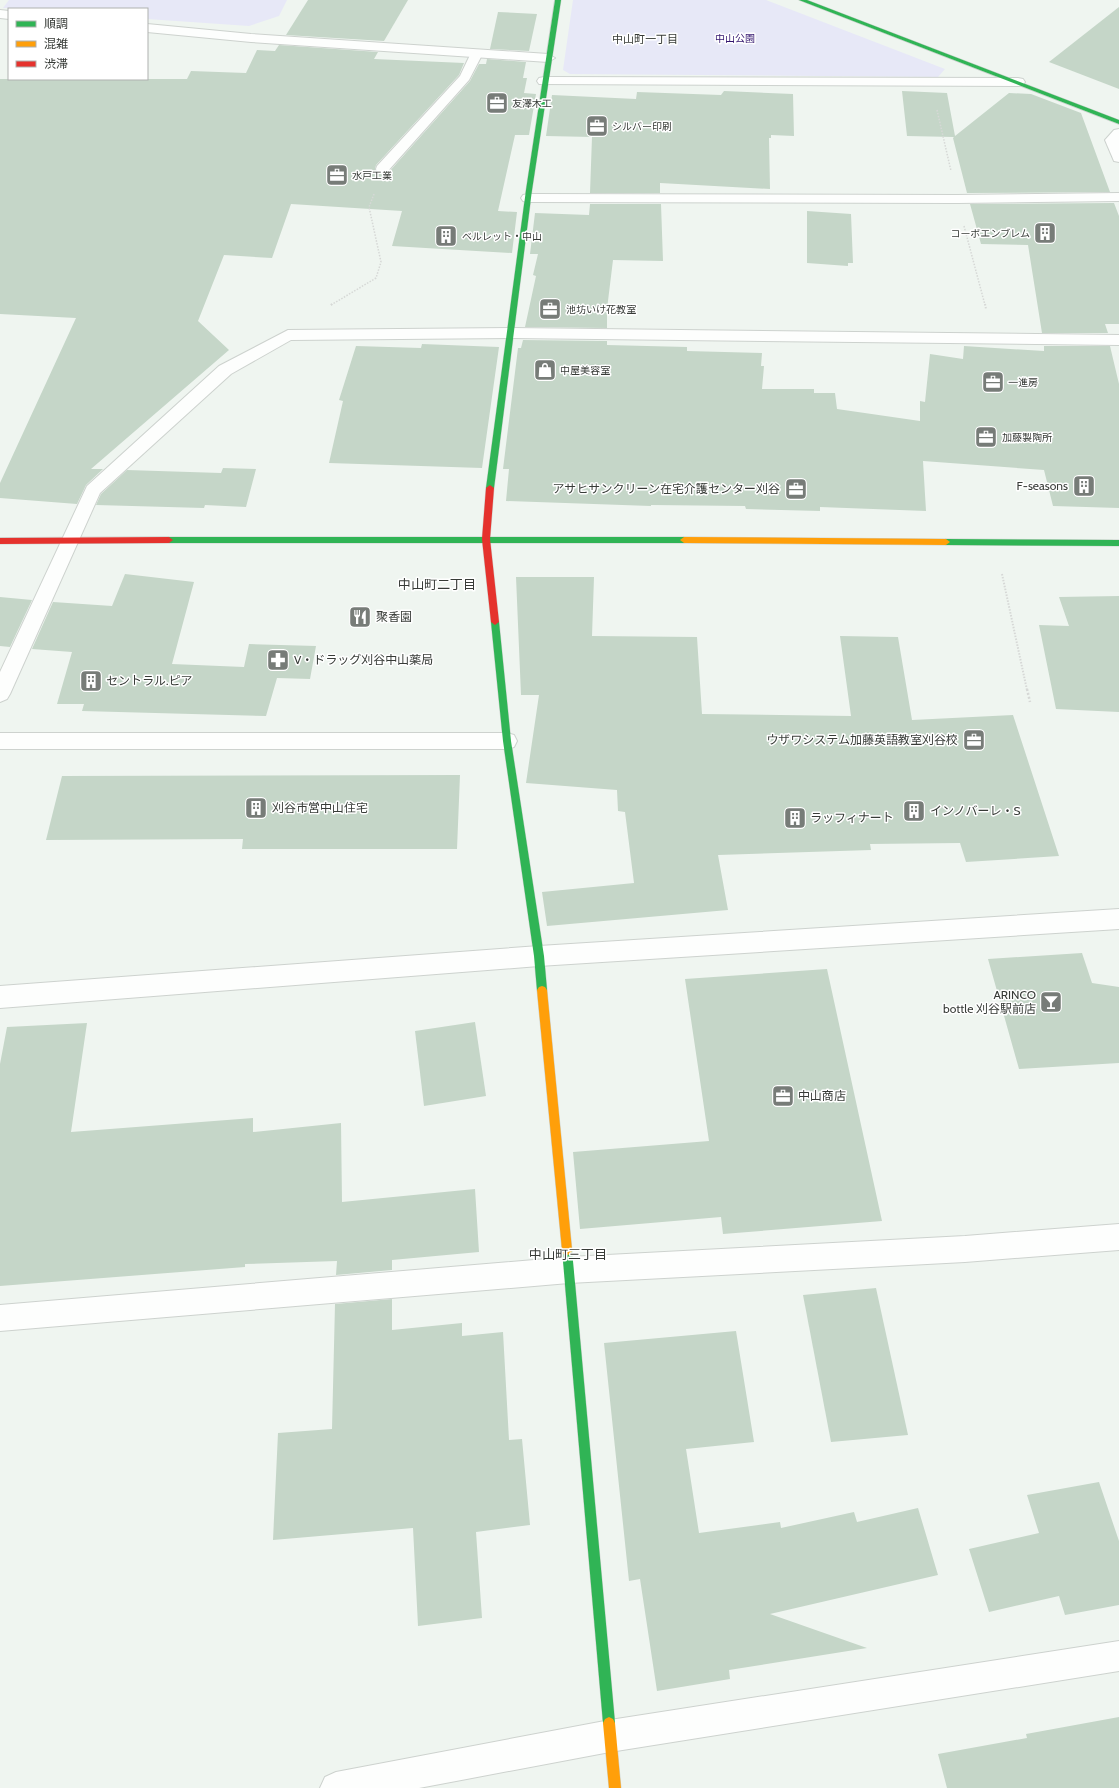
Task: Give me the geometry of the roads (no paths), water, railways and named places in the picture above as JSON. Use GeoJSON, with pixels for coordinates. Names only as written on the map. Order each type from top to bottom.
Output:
{"type":"FeatureCollection","features":[{"type":"Feature","properties":{"kind":"street"},"geometry":{"type":"LineString","coordinates":[[558,0],[544,81],[528,198],[512,333],[487,509],[486,539],[507,741],[539,956],[569,1270],[615,1788]]}},
{"type":"Feature","properties":{"kind":"street"},"geometry":{"type":"LineString","coordinates":[[802,0],[1119,122]]}},
{"type":"Feature","properties":{"kind":"street"},"geometry":{"type":"LineString","coordinates":[[148,28],[476,55],[548,58]]}},
{"type":"Feature","properties":{"kind":"street"},"geometry":{"type":"LineString","coordinates":[[544,81],[1018,82]]}},
{"type":"Feature","properties":{"kind":"street"},"geometry":{"type":"LineString","coordinates":[[1119,133],[1112,140],[1119,158]]}},
{"type":"Feature","properties":{"kind":"street"},"geometry":{"type":"LineString","coordinates":[[528,198],[957,199],[1119,197]]}},
{"type":"Feature","properties":{"kind":"street"},"geometry":{"type":"LineString","coordinates":[[0,694],[68,541],[93,490],[224,370],[288,335],[512,333],[1119,340]]}},
{"type":"Feature","properties":{"kind":"street"},"geometry":{"type":"LineString","coordinates":[[0,541],[486,539],[1119,543]]}},
{"type":"Feature","properties":{"kind":"street"},"geometry":{"type":"LineString","coordinates":[[0,740],[507,741]]}},
{"type":"Feature","properties":{"kind":"street"},"geometry":{"type":"LineString","coordinates":[[0,997],[539,956],[1119,919]]}},
{"type":"Feature","properties":{"kind":"street"},"geometry":{"type":"LineString","coordinates":[[0,1318],[569,1270],[965,1249],[1119,1237]]}},
{"type":"Feature","properties":{"kind":"street"},"geometry":{"type":"LineString","coordinates":[[336,1788],[610,1736],[1119,1656]]}},
{"type":"Feature","properties":{"kind":"lane"},"geometry":{"type":"LineString","coordinates":[[382,169],[465,77],[476,55]]}},
{"type":"Feature","properties":{"kind":"place","name":"友澤木工"},"geometry":{"type":"Point","coordinates":[497,103]}},
{"type":"Feature","properties":{"kind":"place","name":"シルバー印刷"},"geometry":{"type":"Point","coordinates":[597,126]}},
{"type":"Feature","properties":{"kind":"place","name":"水戸工業"},"geometry":{"type":"Point","coordinates":[337,175]}},
{"type":"Feature","properties":{"kind":"place","name":"コーポエンブレム"},"geometry":{"type":"Point","coordinates":[1045,233]}},
{"type":"Feature","properties":{"kind":"place","name":"ベルレット・中山"},"geometry":{"type":"Point","coordinates":[446,236]}},
{"type":"Feature","properties":{"kind":"place","name":"池坊いけ花教室"},"geometry":{"type":"Point","coordinates":[550,309]}},
{"type":"Feature","properties":{"kind":"place","name":"中屋美容室"},"geometry":{"type":"Point","coordinates":[545,370]}},
{"type":"Feature","properties":{"kind":"place","name":"一進房"},"geometry":{"type":"Point","coordinates":[993,382]}},
{"type":"Feature","properties":{"kind":"place","name":"加藤製陶所"},"geometry":{"type":"Point","coordinates":[986,437]}},
{"type":"Feature","properties":{"kind":"place","name":"F-seasons"},"geometry":{"type":"Point","coordinates":[1084,486]}},
{"type":"Feature","properties":{"kind":"place","name":"アサヒサンクリーン在宅介護センター刈谷"},"geometry":{"type":"Point","coordinates":[796,489]}},
{"type":"Feature","properties":{"kind":"place","name":"聚香園"},"geometry":{"type":"Point","coordinates":[360,617]}},
{"type":"Feature","properties":{"kind":"place","name":"V・ドラッグ刈谷中山薬局"},"geometry":{"type":"Point","coordinates":[278,660]}},
{"type":"Feature","properties":{"kind":"place","name":"セントラル.ピア"},"geometry":{"type":"Point","coordinates":[91,681]}},
{"type":"Feature","properties":{"kind":"place","name":"ウザワシステム加藤英語教室刈谷校"},"geometry":{"type":"Point","coordinates":[974,740]}},
{"type":"Feature","properties":{"kind":"place","name":"刈谷市営中山住宅"},"geometry":{"type":"Point","coordinates":[256,808]}},
{"type":"Feature","properties":{"kind":"place","name":"インノバーレ・S"},"geometry":{"type":"Point","coordinates":[914,811]}},
{"type":"Feature","properties":{"kind":"place","name":"ラッフィナート"},"geometry":{"type":"Point","coordinates":[795,818]}},
{"type":"Feature","properties":{"kind":"place","name":"ARINCO bottle 刈谷駅前店"},"geometry":{"type":"Point","coordinates":[1051,1002]}},
{"type":"Feature","properties":{"kind":"place","name":"中山商店"},"geometry":{"type":"Point","coordinates":[783,1096]}},
{"type":"Feature","properties":{"kind":"district","name":"中山町一丁目"},"geometry":{"type":"Point","coordinates":[645,39]}},
{"type":"Feature","properties":{"kind":"district","name":"中山町二丁目"},"geometry":{"type":"Point","coordinates":[437,584]}},
{"type":"Feature","properties":{"kind":"district","name":"中山町三丁目"},"geometry":{"type":"Point","coordinates":[568,1254]}},
{"type":"Feature","properties":{"kind":"park label","name":"中山公園"},"geometry":{"type":"Point","coordinates":[735,38]}}]}
